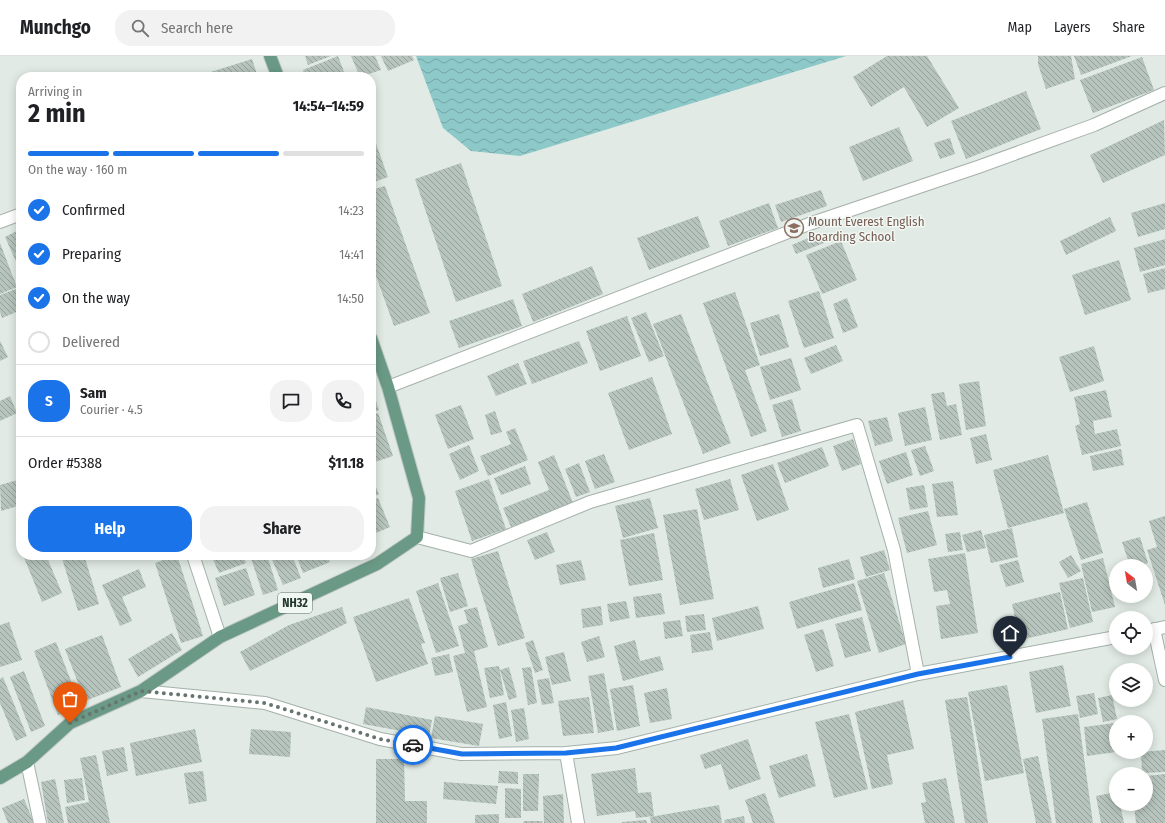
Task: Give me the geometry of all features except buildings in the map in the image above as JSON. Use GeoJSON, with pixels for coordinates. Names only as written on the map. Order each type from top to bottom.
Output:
{"type":"FeatureCollection","features":[{"type":"Feature","properties":{"kind":"main road"},"geometry":{"type":"LineString","coordinates":[[270,56],[276,72]]}},
{"type":"Feature","properties":{"kind":"main road"},"geometry":{"type":"LineString","coordinates":[[376,352],[388,387],[419,498],[417,537]]}},
{"type":"Feature","properties":{"kind":"main road","name":"NH32"},"geometry":{"type":"LineString","coordinates":[[0,778],[27,762],[70,723],[141,691],[220,637],[377,564],[417,537]]}},
{"type":"Feature","properties":{"kind":"street"},"geometry":{"type":"LineString","coordinates":[[388,387],[809,224],[978,167],[1094,124],[1165,93]]}},
{"type":"Feature","properties":{"kind":"street"},"geometry":{"type":"LineString","coordinates":[[0,222],[16,216]]}},
{"type":"Feature","properties":{"kind":"street"},"geometry":{"type":"LineString","coordinates":[[417,537],[471,551],[590,502],[857,425],[894,550],[918,674]]}},
{"type":"Feature","properties":{"kind":"street"},"geometry":{"type":"LineString","coordinates":[[195,560],[220,637]]}},
{"type":"Feature","properties":{"kind":"street"},"geometry":{"type":"LineString","coordinates":[[1155,629],[1165,680]]}},
{"type":"Feature","properties":{"kind":"street"},"geometry":{"type":"LineString","coordinates":[[141,691],[265,703],[380,739],[462,754],[566,753],[616,748],[918,674],[1109,638]]}},
{"type":"Feature","properties":{"kind":"street"},"geometry":{"type":"LineString","coordinates":[[566,753],[578,823]]}},
{"type":"Feature","properties":{"kind":"street"},"geometry":{"type":"LineString","coordinates":[[27,762],[40,823]]}},
{"type":"Feature","properties":{"kind":"water"},"geometry":{"type":"Polygon","coordinates":[[[416,56],[846,56],[520,156],[471,151],[443,128],[416,56]]]}},
{"type":"Feature","properties":{"kind":"way so far"},"geometry":{"type":"LineString","coordinates":[[70,723],[141,691],[265,703],[380,739],[413,745]]}},
{"type":"Feature","properties":{"kind":"place","name":"Mount Everest English Boarding School"},"geometry":{"type":"Point","coordinates":[794,228]}},
{"type":"Feature","properties":{"kind":"route"},"geometry":{"type":"LineString","coordinates":[[413,745],[462,754],[566,753],[616,748],[766,713],[918,674],[1010,657]]}}]}
